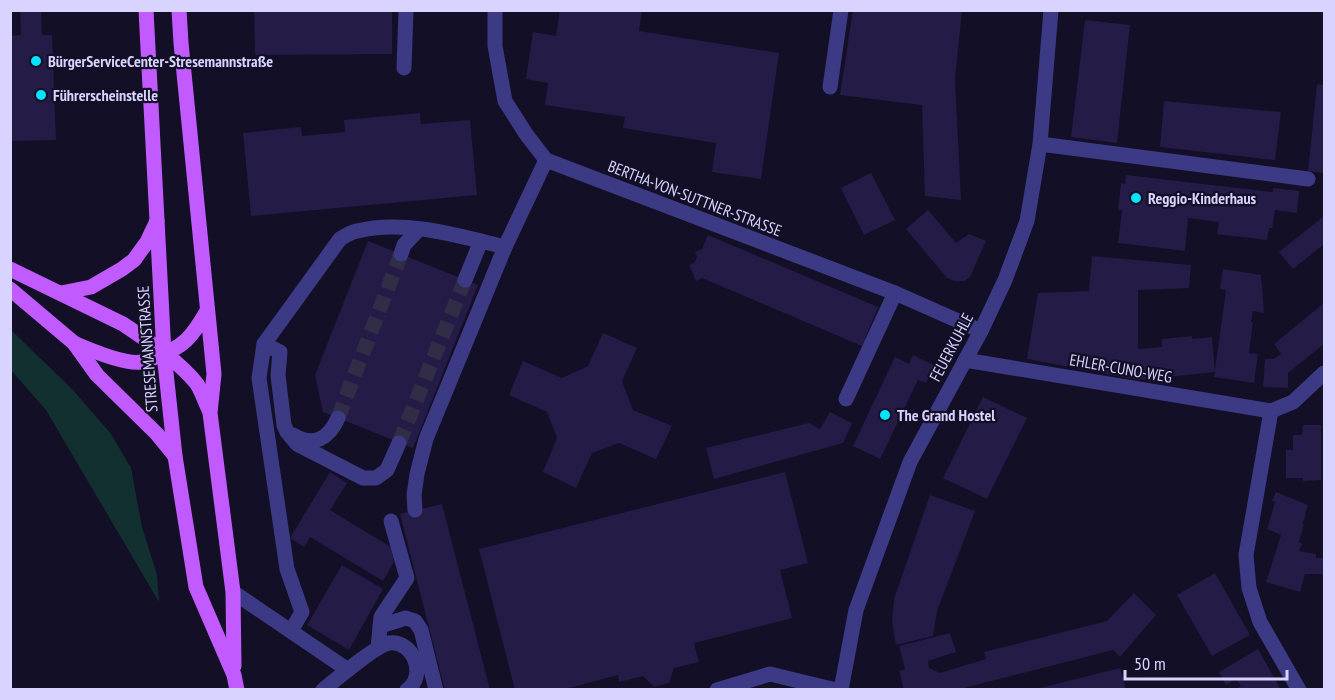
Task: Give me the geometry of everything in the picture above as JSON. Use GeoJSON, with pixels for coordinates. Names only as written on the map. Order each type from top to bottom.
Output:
{"type":"FeatureCollection","features":[{"type":"Feature","properties":{"kind":"main road","name":"STRESEMANNSTRASSE"},"geometry":{"type":"LineString","coordinates":[[146,10],[164,354],[175,456],[196,587],[236,682]]}},
{"type":"Feature","properties":{"kind":"main road","name":"STRESEMANNSTRASSE"},"geometry":{"type":"LineString","coordinates":[[179,10],[213,374],[210,413],[233,592],[236,682]]}},
{"type":"Feature","properties":{"kind":"main road"},"geometry":{"type":"LineString","coordinates":[[62,293],[91,287],[128,265],[147,242],[158,218]]}},
{"type":"Feature","properties":{"kind":"main road"},"geometry":{"type":"LineString","coordinates":[[10,269],[123,324],[185,371],[198,386],[210,413]]}},
{"type":"Feature","properties":{"kind":"main road"},"geometry":{"type":"LineString","coordinates":[[10,289],[74,343],[97,375],[157,434],[175,456]]}},
{"type":"Feature","properties":{"kind":"main road"},"geometry":{"type":"LineString","coordinates":[[74,343],[101,355],[141,363],[181,346],[197,328],[207,311]]}},
{"type":"Feature","properties":{"kind":"street"},"geometry":{"type":"LineString","coordinates":[[404,68],[406,10]]}},
{"type":"Feature","properties":{"kind":"street"},"geometry":{"type":"LineString","coordinates":[[415,510],[414,495],[417,474],[426,439],[505,247],[546,160],[505,101],[495,46],[495,10]]}},
{"type":"Feature","properties":{"kind":"street"},"geometry":{"type":"LineString","coordinates":[[830,87],[841,10]]}},
{"type":"Feature","properties":{"kind":"street","name":"FEUERKUHLE"},"geometry":{"type":"LineString","coordinates":[[841,690],[856,610],[910,462],[981,331],[1005,280],[1028,221],[1040,144],[1051,10]]}},
{"type":"Feature","properties":{"kind":"street"},"geometry":{"type":"LineString","coordinates":[[1040,144],[1308,179]]}},
{"type":"Feature","properties":{"kind":"street","name":"BERTHA-VON-SUTTNER-STRASSE"},"geometry":{"type":"LineString","coordinates":[[546,160],[895,293],[981,331]]}},
{"type":"Feature","properties":{"kind":"street"},"geometry":{"type":"LineString","coordinates":[[291,631],[303,612],[287,569],[259,378],[264,344],[340,239],[356,231],[394,226],[505,247]]}},
{"type":"Feature","properties":{"kind":"street"},"geometry":{"type":"LineString","coordinates":[[401,254],[404,245],[419,229]]}},
{"type":"Feature","properties":{"kind":"street"},"geometry":{"type":"LineString","coordinates":[[465,280],[481,241]]}},
{"type":"Feature","properties":{"kind":"street"},"geometry":{"type":"LineString","coordinates":[[846,399],[895,293]]}},
{"type":"Feature","properties":{"kind":"street"},"geometry":{"type":"LineString","coordinates":[[264,344],[280,352],[278,375],[283,417],[287,432],[297,444],[363,478],[376,478],[387,470],[399,443]]}},
{"type":"Feature","properties":{"kind":"street","name":"EHLER-CUNO-WEG"},"geometry":{"type":"LineString","coordinates":[[965,360],[1272,411]]}},
{"type":"Feature","properties":{"kind":"street"},"geometry":{"type":"LineString","coordinates":[[1299,690],[1260,622],[1249,588],[1246,555],[1272,411],[1293,402],[1324,373]]}},
{"type":"Feature","properties":{"kind":"street"},"geometry":{"type":"LineString","coordinates":[[283,417],[291,433],[308,441],[326,436],[338,418]]}},
{"type":"Feature","properties":{"kind":"street"},"geometry":{"type":"LineString","coordinates":[[378,648],[381,617],[407,578],[391,521]]}},
{"type":"Feature","properties":{"kind":"street"},"geometry":{"type":"LineString","coordinates":[[233,592],[348,670]]}},
{"type":"Feature","properties":{"kind":"street"},"geometry":{"type":"LineString","coordinates":[[380,626],[406,618],[415,621],[421,630],[436,690]]}},
{"type":"Feature","properties":{"kind":"street"},"geometry":{"type":"LineString","coordinates":[[323,690],[378,648],[396,643],[409,650],[414,657],[417,676],[415,682],[407,690]]}},
{"type":"Feature","properties":{"kind":"street"},"geometry":{"type":"LineString","coordinates":[[717,690],[770,674],[836,690]]}},
{"type":"Feature","properties":{"kind":"green space"},"geometry":{"type":"Polygon","coordinates":[[[11,330],[73,390],[111,434],[131,468],[142,527],[157,575],[159,602],[46,410],[11,370],[11,330]]]}},
{"type":"Feature","properties":{"kind":"building"},"geometry":{"type":"Polygon","coordinates":[[[20,10],[41,10],[42,35],[52,35],[56,140],[10,141],[10,36],[21,35],[20,10]]]}},
{"type":"Feature","properties":{"kind":"building"},"geometry":{"type":"Polygon","coordinates":[[[254,10],[392,10],[392,54],[255,55],[254,10]]]}},
{"type":"Feature","properties":{"kind":"building"},"geometry":{"type":"Polygon","coordinates":[[[560,10],[642,10],[639,31],[779,53],[761,179],[712,172],[716,143],[623,128],[625,117],[545,105],[548,83],[526,79],[533,32],[556,36],[560,10]]]}},
{"type":"Feature","properties":{"kind":"building"},"geometry":{"type":"Polygon","coordinates":[[[853,10],[962,10],[955,79],[961,200],[925,196],[922,105],[840,95],[853,10]]]}},
{"type":"Feature","properties":{"kind":"building"},"geometry":{"type":"Polygon","coordinates":[[[1085,20],[1130,25],[1117,143],[1071,137],[1085,20]]]}},
{"type":"Feature","properties":{"kind":"building"},"geometry":{"type":"Polygon","coordinates":[[[1317,84],[1324,85],[1324,173],[1308,171],[1317,84]]]}},
{"type":"Feature","properties":{"kind":"building"},"geometry":{"type":"Polygon","coordinates":[[[1164,101],[1281,112],[1275,160],[1160,147],[1164,101]]]}},
{"type":"Feature","properties":{"kind":"building"},"geometry":{"type":"Polygon","coordinates":[[[420,113],[421,124],[470,120],[477,195],[251,216],[243,133],[301,127],[302,136],[345,132],[344,120],[420,113]]]}},
{"type":"Feature","properties":{"kind":"building"},"geometry":{"type":"Polygon","coordinates":[[[871,173],[895,220],[864,235],[841,188],[871,173]]]}},
{"type":"Feature","properties":{"kind":"building"},"geometry":{"type":"Polygon","coordinates":[[[1126,175],[1273,192],[1273,188],[1299,191],[1297,213],[1275,210],[1267,240],[1217,234],[1219,222],[1188,218],[1185,251],[1118,243],[1122,210],[1118,210],[1121,183],[1125,184],[1126,175]]]}},
{"type":"Feature","properties":{"kind":"building"},"geometry":{"type":"Polygon","coordinates":[[[928,210],[956,243],[969,234],[986,241],[970,277],[964,281],[947,278],[906,229],[928,210]]]}},
{"type":"Feature","properties":{"kind":"building"},"geometry":{"type":"Polygon","coordinates":[[[1324,216],[1324,244],[1293,269],[1279,252],[1324,216]]]}},
{"type":"Feature","properties":{"kind":"building"},"geometry":{"type":"Polygon","coordinates":[[[708,235],[878,307],[862,346],[702,278],[696,281],[689,265],[694,263],[697,257],[695,252],[702,249],[708,235]]]}},
{"type":"Feature","properties":{"kind":"building"},"geometry":{"type":"Polygon","coordinates":[[[368,241],[478,285],[413,448],[323,412],[315,375],[368,241]]]}},
{"type":"Feature","properties":{"kind":"building"},"geometry":{"type":"Polygon","coordinates":[[[1092,256],[1191,265],[1189,288],[1138,290],[1138,349],[1162,347],[1162,339],[1212,337],[1215,372],[1138,380],[1027,359],[1038,293],[1089,291],[1092,256]]]}},
{"type":"Feature","properties":{"kind":"building"},"geometry":{"type":"Polygon","coordinates":[[[1223,269],[1261,275],[1264,313],[1253,311],[1251,322],[1253,322],[1249,353],[1258,354],[1254,383],[1214,377],[1226,290],[1220,289],[1223,269]]]}},
{"type":"Feature","properties":{"kind":"building"},"geometry":{"type":"Polygon","coordinates":[[[1324,303],[1324,344],[1288,373],[1288,388],[1263,387],[1265,359],[1274,359],[1281,354],[1274,344],[1324,303]]]}},
{"type":"Feature","properties":{"kind":"building"},"geometry":{"type":"Polygon","coordinates":[[[603,333],[637,348],[622,381],[633,410],[672,426],[656,459],[619,443],[592,453],[576,488],[543,472],[557,438],[547,412],[509,395],[523,361],[562,378],[588,366],[603,333]]]}},
{"type":"Feature","properties":{"kind":"building","name":"The Grand Hostel"},"geometry":{"type":"Polygon","coordinates":[[[913,355],[935,366],[926,383],[918,380],[880,459],[853,446],[895,357],[909,364],[913,355]]]}},
{"type":"Feature","properties":{"kind":"building"},"geometry":{"type":"Polygon","coordinates":[[[983,397],[1027,418],[987,499],[943,478],[983,397]]]}},
{"type":"Feature","properties":{"kind":"building"},"geometry":{"type":"Polygon","coordinates":[[[830,412],[852,423],[843,443],[714,479],[706,448],[809,423],[820,429],[830,412]]]}},
{"type":"Feature","properties":{"kind":"building"},"geometry":{"type":"Polygon","coordinates":[[[1303,425],[1321,425],[1321,480],[1303,481],[1303,478],[1286,478],[1286,450],[1293,450],[1293,435],[1302,435],[1303,425]]]}},
{"type":"Feature","properties":{"kind":"building"},"geometry":{"type":"Polygon","coordinates":[[[330,472],[347,483],[330,510],[391,547],[394,562],[383,581],[310,537],[304,547],[290,538],[330,472]]]}},
{"type":"Feature","properties":{"kind":"building"},"geometry":{"type":"Polygon","coordinates":[[[785,472],[808,563],[780,570],[792,618],[694,643],[699,662],[674,668],[669,683],[654,687],[643,676],[619,682],[618,675],[562,690],[515,690],[479,549],[785,472]]]}},
{"type":"Feature","properties":{"kind":"building"},"geometry":{"type":"Polygon","coordinates":[[[1276,492],[1308,505],[1302,524],[1304,524],[1299,542],[1302,544],[1299,551],[1316,554],[1316,558],[1324,558],[1324,574],[1305,574],[1300,592],[1266,582],[1281,535],[1267,529],[1276,492]]]}},
{"type":"Feature","properties":{"kind":"building"},"geometry":{"type":"Polygon","coordinates":[[[930,495],[975,511],[937,611],[933,636],[896,645],[892,621],[894,599],[930,495]]]}},
{"type":"Feature","properties":{"kind":"building"},"geometry":{"type":"Polygon","coordinates":[[[442,504],[490,690],[445,690],[400,514],[442,504]]]}},
{"type":"Feature","properties":{"kind":"building"},"geometry":{"type":"Polygon","coordinates":[[[342,565],[383,589],[349,650],[307,625],[342,565]]]}},
{"type":"Feature","properties":{"kind":"building"},"geometry":{"type":"Polygon","coordinates":[[[1215,573],[1250,635],[1212,656],[1177,595],[1215,573]]]}},
{"type":"Feature","properties":{"kind":"building"},"geometry":{"type":"Polygon","coordinates":[[[1134,593],[1156,615],[1120,657],[1113,650],[956,690],[904,690],[899,671],[905,669],[899,646],[950,633],[956,652],[928,661],[929,668],[940,673],[986,659],[984,652],[1107,621],[1134,593]]]}},
{"type":"Feature","properties":{"kind":"building"},"geometry":{"type":"Polygon","coordinates":[[[1258,649],[1281,690],[1234,690],[1241,686],[1236,679],[1226,685],[1219,672],[1258,649]]]}},
{"type":"Feature","properties":{"kind":"building"},"geometry":{"type":"Polygon","coordinates":[[[1120,668],[1126,690],[1036,690],[1036,689],[1120,668]]]}},
{"type":"Feature","properties":{"kind":"tunnel"},"geometry":{"type":"LineString","coordinates":[[338,418],[401,254]]}},
{"type":"Feature","properties":{"kind":"tunnel"},"geometry":{"type":"LineString","coordinates":[[399,443],[465,280]]}},
{"type":"Feature","properties":{"kind":"place","name":"BürgerServiceCenter-Stresemannstraße"},"geometry":{"type":"Point","coordinates":[36,61]}},
{"type":"Feature","properties":{"kind":"place","name":"Führerscheinstelle"},"geometry":{"type":"Point","coordinates":[41,95]}},
{"type":"Feature","properties":{"kind":"place","name":"Reggio-Kinderhaus"},"geometry":{"type":"Point","coordinates":[1136,198]}},
{"type":"Feature","properties":{"kind":"place","name":"The Grand Hostel"},"geometry":{"type":"Point","coordinates":[885,415]}}]}
